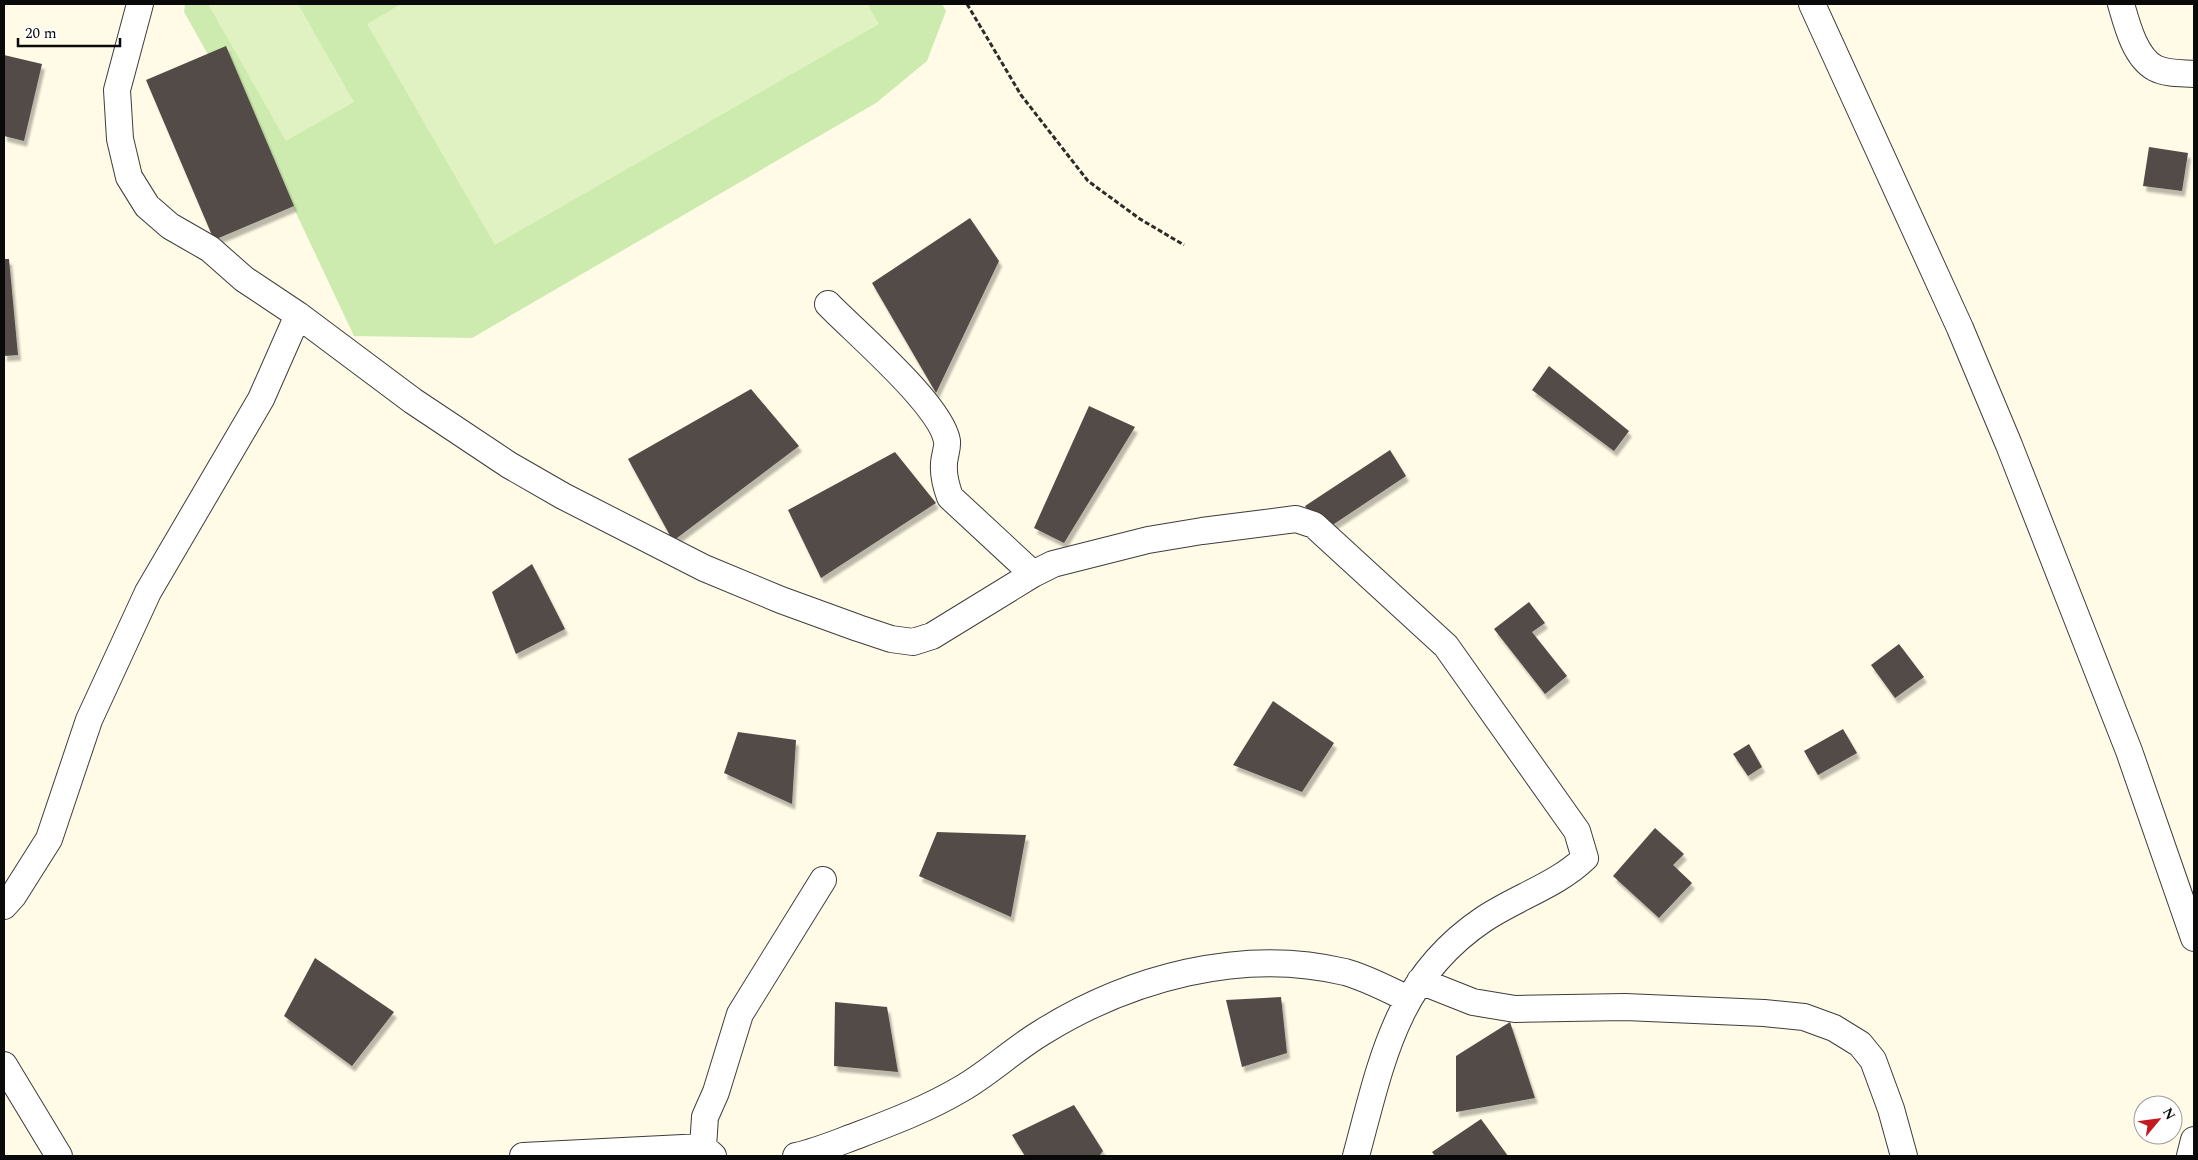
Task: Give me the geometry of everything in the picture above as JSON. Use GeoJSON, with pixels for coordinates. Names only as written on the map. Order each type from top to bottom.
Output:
{"type":"FeatureCollection","features":[{"type":"Feature","properties":{"kind":"street"},"geometry":{"type":"LineString","coordinates":[[140,4],[117,90],[120,139],[130,177],[147,206],[170,226],[210,249],[244,279],[298,315],[413,401],[509,465],[563,496],[704,568],[781,600],[858,628],[891,639],[913,642],[932,636],[1032,574],[1053,564],[1148,540],[1202,531],[1296,520],[1314,525],[1321,530],[1446,646],[1577,831],[1585,858],[1565,874],[1489,916],[1466,931],[1450,945],[1414,990],[1388,1045],[1356,1156]]}},
{"type":"Feature","properties":{"kind":"street"},"geometry":{"type":"LineString","coordinates":[[1812,4],[1824,35],[1871,132],[1960,328],[2009,445],[2129,751],[2194,938]]}},
{"type":"Feature","properties":{"kind":"street"},"geometry":{"type":"LineString","coordinates":[[2121,4],[2126,24],[2137,50],[2155,68],[2172,73],[2194,74]]}},
{"type":"Feature","properties":{"kind":"street"},"geometry":{"type":"LineString","coordinates":[[828,304],[923,398],[939,420],[947,442],[944,482],[950,497],[1032,574]]}},
{"type":"Feature","properties":{"kind":"street"},"geometry":{"type":"LineString","coordinates":[[4,906],[13,896],[49,839],[89,720],[148,592],[261,399],[298,315]]}},
{"type":"Feature","properties":{"kind":"street"},"geometry":{"type":"LineString","coordinates":[[523,1156],[708,1151],[705,1117],[716,1092],[740,1014],[823,880]]}},
{"type":"Feature","properties":{"kind":"street"},"geometry":{"type":"LineString","coordinates":[[796,1156],[814,1152],[904,1118],[962,1089],[1042,1032],[1107,998],[1171,975],[1236,965],[1303,964],[1346,972],[1414,990],[1515,1010],[1625,1007],[1764,1013],[1804,1017],[1834,1028],[1860,1044],[1873,1060],[1891,1109],[1904,1156]]}},
{"type":"Feature","properties":{"kind":"street"},"geometry":{"type":"LineString","coordinates":[[4,1065],[60,1156]]}},
{"type":"Feature","properties":{"kind":"street"},"geometry":{"type":"LineString","coordinates":[[2190,1156],[2194,1140]]}},
{"type":"Feature","properties":{"kind":"path"},"geometry":{"type":"LineString","coordinates":[[967,4],[1021,95],[1088,181],[1140,219],[1184,244]]}},
{"type":"Feature","properties":{"kind":"green space"},"geometry":{"type":"Polygon","coordinates":[[[185,4],[942,4],[946,11],[927,61],[876,103],[472,338],[354,336],[288,196],[184,12],[185,4]]]}},
{"type":"Feature","properties":{"kind":"green space"},"geometry":{"type":"Polygon","coordinates":[[[208,4],[298,4],[354,102],[286,141],[208,4]]]}},
{"type":"Feature","properties":{"kind":"green space"},"geometry":{"type":"Polygon","coordinates":[[[401,4],[867,4],[879,24],[495,245],[367,24],[401,4]]]}},
{"type":"Feature","properties":{"kind":"building"},"geometry":{"type":"Polygon","coordinates":[[[226,46],[294,206],[214,240],[146,80],[226,46]]]}},
{"type":"Feature","properties":{"kind":"building"},"geometry":{"type":"Polygon","coordinates":[[[4,55],[42,64],[24,141],[4,136],[4,55]]]}},
{"type":"Feature","properties":{"kind":"building"},"geometry":{"type":"Polygon","coordinates":[[[2149,147],[2188,153],[2182,191],[2143,186],[2149,147]]]}},
{"type":"Feature","properties":{"kind":"building"},"geometry":{"type":"Polygon","coordinates":[[[970,218],[999,261],[936,393],[872,283],[970,218]]]}},
{"type":"Feature","properties":{"kind":"building"},"geometry":{"type":"Polygon","coordinates":[[[4,259],[9,259],[18,355],[4,356],[4,259]]]}},
{"type":"Feature","properties":{"kind":"building"},"geometry":{"type":"Polygon","coordinates":[[[1549,366],[1629,431],[1614,451],[1532,390],[1549,366]]]}},
{"type":"Feature","properties":{"kind":"building"},"geometry":{"type":"Polygon","coordinates":[[[751,389],[799,446],[673,541],[628,459],[751,389]]]}},
{"type":"Feature","properties":{"kind":"building"},"geometry":{"type":"Polygon","coordinates":[[[1089,406],[1135,427],[1064,543],[1034,528],[1089,406]]]}},
{"type":"Feature","properties":{"kind":"building"},"geometry":{"type":"Polygon","coordinates":[[[1390,450],[1406,476],[1322,532],[1305,506],[1390,450]]]}},
{"type":"Feature","properties":{"kind":"building"},"geometry":{"type":"Polygon","coordinates":[[[895,452],[936,503],[821,578],[788,510],[895,452]]]}},
{"type":"Feature","properties":{"kind":"building"},"geometry":{"type":"Polygon","coordinates":[[[532,564],[565,629],[516,654],[492,592],[532,564]]]}},
{"type":"Feature","properties":{"kind":"building"},"geometry":{"type":"Polygon","coordinates":[[[1529,602],[1545,623],[1532,632],[1567,676],[1545,694],[1494,629],[1529,602]]]}},
{"type":"Feature","properties":{"kind":"building"},"geometry":{"type":"Polygon","coordinates":[[[1899,644],[1924,677],[1895,698],[1871,665],[1899,644]]]}},
{"type":"Feature","properties":{"kind":"building"},"geometry":{"type":"Polygon","coordinates":[[[1273,701],[1334,743],[1302,792],[1233,765],[1273,701]]]}},
{"type":"Feature","properties":{"kind":"building"},"geometry":{"type":"Polygon","coordinates":[[[1843,729],[1857,753],[1818,775],[1804,751],[1843,729]]]}},
{"type":"Feature","properties":{"kind":"building"},"geometry":{"type":"Polygon","coordinates":[[[738,732],[796,740],[792,804],[724,773],[738,732]]]}},
{"type":"Feature","properties":{"kind":"building"},"geometry":{"type":"Polygon","coordinates":[[[1749,744],[1762,767],[1748,776],[1733,754],[1749,744]]]}},
{"type":"Feature","properties":{"kind":"building"},"geometry":{"type":"Polygon","coordinates":[[[1655,828],[1684,854],[1673,865],[1692,883],[1659,918],[1613,876],[1655,828]]]}},
{"type":"Feature","properties":{"kind":"building"},"geometry":{"type":"Polygon","coordinates":[[[937,832],[1026,835],[1011,917],[919,876],[937,832]]]}},
{"type":"Feature","properties":{"kind":"building"},"geometry":{"type":"Polygon","coordinates":[[[315,958],[394,1012],[352,1066],[284,1016],[315,958]]]}},
{"type":"Feature","properties":{"kind":"building"},"geometry":{"type":"Polygon","coordinates":[[[1281,997],[1287,1053],[1242,1067],[1226,1000],[1281,997]]]}},
{"type":"Feature","properties":{"kind":"building"},"geometry":{"type":"Polygon","coordinates":[[[835,1002],[887,1007],[898,1072],[834,1066],[835,1002]]]}},
{"type":"Feature","properties":{"kind":"building"},"geometry":{"type":"Polygon","coordinates":[[[1510,1022],[1535,1098],[1456,1112],[1456,1056],[1510,1022]]]}},
{"type":"Feature","properties":{"kind":"building"},"geometry":{"type":"Polygon","coordinates":[[[1074,1105],[1103,1151],[1099,1156],[1025,1156],[1012,1135],[1074,1105]]]}},
{"type":"Feature","properties":{"kind":"building"},"geometry":{"type":"Polygon","coordinates":[[[1481,1119],[1508,1156],[1435,1156],[1432,1152],[1481,1119]]]}}]}
